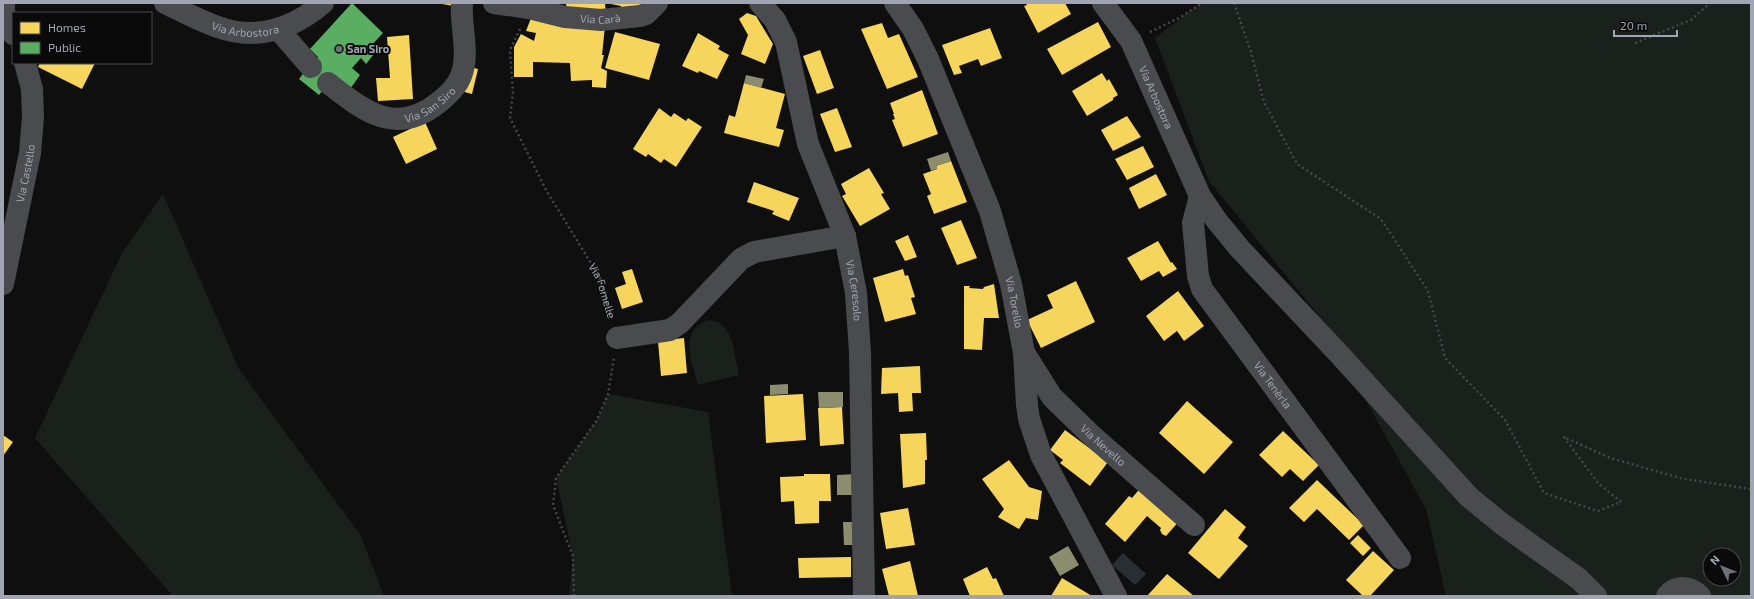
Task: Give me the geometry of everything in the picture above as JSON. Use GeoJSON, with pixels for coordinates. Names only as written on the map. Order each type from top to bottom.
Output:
{"type":"FeatureCollection","features":[{"type":"Feature","properties":{"kind":"street"},"geometry":{"type":"LineString","coordinates":[[4,3],[4,13],[12,32]]}},
{"type":"Feature","properties":{"kind":"street","name":"Via Arbostora"},"geometry":{"type":"LineString","coordinates":[[165,3],[218,28],[242,33],[266,33],[278,30],[300,20],[322,3]]}},
{"type":"Feature","properties":{"kind":"street","name":"Via San Siro"},"geometry":{"type":"LineString","coordinates":[[328,82],[361,108],[388,119],[408,118],[428,111],[455,88],[462,75],[464,58],[462,3]]}},
{"type":"Feature","properties":{"kind":"street"},"geometry":{"type":"LineString","coordinates":[[494,3],[537,7]]}},
{"type":"Feature","properties":{"kind":"street","name":"Via Carà"},"geometry":{"type":"LineString","coordinates":[[537,7],[565,17],[601,20],[640,16],[646,14],[657,3]]}},
{"type":"Feature","properties":{"kind":"street","name":"Via Ceresolo"},"geometry":{"type":"LineString","coordinates":[[760,3],[775,20],[786,42],[808,144],[845,236],[856,293],[860,352],[864,596]]}},
{"type":"Feature","properties":{"kind":"street","name":"Via Arbostora"},"geometry":{"type":"LineString","coordinates":[[1104,3],[1131,41],[1200,196],[1217,221],[1240,249],[1339,354],[1469,497],[1502,524],[1579,579],[1596,596]]}},
{"type":"Feature","properties":{"kind":"street","name":"Via Torello"},"geometry":{"type":"LineString","coordinates":[[901,5],[928,59],[990,211],[1011,284],[1024,353],[1027,405],[1034,436],[1041,455],[1116,596]]}},
{"type":"Feature","properties":{"kind":"street"},"geometry":{"type":"LineString","coordinates":[[278,30],[311,67]]}},
{"type":"Feature","properties":{"kind":"street","name":"Via Castello"},"geometry":{"type":"LineString","coordinates":[[3,284],[30,153],[33,118],[32,89],[25,64]]}},
{"type":"Feature","properties":{"kind":"street","name":"Via Tenèrla"},"geometry":{"type":"LineString","coordinates":[[1200,196],[1193,223],[1198,276],[1202,289],[1400,558]]}},
{"type":"Feature","properties":{"kind":"street"},"geometry":{"type":"LineString","coordinates":[[617,338],[670,330],[680,323],[741,259],[754,252],[845,236]]}},
{"type":"Feature","properties":{"kind":"street","name":"Via Nevello"},"geometry":{"type":"LineString","coordinates":[[1024,353],[1052,397],[1090,434],[1194,525]]}},
{"type":"Feature","properties":{"kind":"street"},"geometry":{"type":"LineString","coordinates":[[1667,596],[1676,589],[1684,588],[1693,590],[1700,596]]}},
{"type":"Feature","properties":{"kind":"path"},"geometry":{"type":"LineString","coordinates":[[1131,41],[1181,16],[1202,3]]}},
{"type":"Feature","properties":{"kind":"path"},"geometry":{"type":"LineString","coordinates":[[1234,3],[1251,52],[1264,102],[1297,164],[1380,219],[1428,291],[1445,358],[1505,420],[1544,493],[1598,511],[1621,502],[1598,483],[1564,437],[1610,458],[1684,479],[1751,489]]}},
{"type":"Feature","properties":{"kind":"path"},"geometry":{"type":"LineString","coordinates":[[1635,43],[1691,20],[1710,3]]}},
{"type":"Feature","properties":{"kind":"path","name":"Via Fomelle"},"geometry":{"type":"LineString","coordinates":[[537,7],[510,50],[513,92],[510,118],[546,190],[600,278],[617,338]]}},
{"type":"Feature","properties":{"kind":"path"},"geometry":{"type":"LineString","coordinates":[[574,596],[573,556],[553,505],[556,478],[597,420],[608,394],[617,338]]}},
{"type":"Feature","properties":{"kind":"shaded area"},"geometry":{"type":"Polygon","coordinates":[[[1200,3],[1751,3],[1751,596],[1446,596],[1426,509],[1319,316],[1209,181],[1155,38],[1200,3]]]}},
{"type":"Feature","properties":{"kind":"shaded area"},"geometry":{"type":"Polygon","coordinates":[[[163,194],[239,369],[361,536],[384,596],[171,596],[172,595],[35,438],[122,253],[163,194]]]}},
{"type":"Feature","properties":{"kind":"shaded area"},"geometry":{"type":"Polygon","coordinates":[[[707,320],[716,321],[723,325],[728,332],[734,349],[739,375],[698,385],[689,348],[690,340],[693,332],[698,326],[707,320]]]}},
{"type":"Feature","properties":{"kind":"shaded area"},"geometry":{"type":"Polygon","coordinates":[[[608,394],[708,412],[732,596],[569,596],[573,556],[556,478],[597,420],[608,394]]]}},
{"type":"Feature","properties":{"kind":"shaded area"},"geometry":{"type":"Polygon","coordinates":[[[1123,553],[1146,574],[1135,585],[1112,565],[1123,553]]]}},
{"type":"Feature","properties":{"kind":"building: Homes"},"geometry":{"type":"Polygon","coordinates":[[[436,3],[461,3],[460,7],[436,3]]]}},
{"type":"Feature","properties":{"kind":"building: Homes"},"geometry":{"type":"Polygon","coordinates":[[[566,3],[605,3],[606,15],[567,16],[566,3]]]}},
{"type":"Feature","properties":{"kind":"building: Homes"},"geometry":{"type":"Polygon","coordinates":[[[606,3],[653,3],[621,13],[621,6],[606,3]]]}},
{"type":"Feature","properties":{"kind":"building: Homes"},"geometry":{"type":"Polygon","coordinates":[[[1026,3],[1065,3],[1071,14],[1038,33],[1024,6],[1027,5],[1026,3]]]}},
{"type":"Feature","properties":{"kind":"building: Homes"},"geometry":{"type":"Polygon","coordinates":[[[533,13],[605,26],[602,55],[604,55],[601,68],[607,71],[606,88],[592,87],[592,80],[571,81],[570,63],[533,62],[533,77],[514,77],[514,47],[521,34],[534,41],[536,33],[526,31],[533,13]]]}},
{"type":"Feature","properties":{"kind":"building: Homes"},"geometry":{"type":"Polygon","coordinates":[[[747,13],[756,16],[773,44],[765,64],[741,54],[748,35],[739,19],[747,13]]]}},
{"type":"Feature","properties":{"kind":"building: Homes"},"geometry":{"type":"Polygon","coordinates":[[[1098,22],[1111,47],[1062,75],[1047,49],[1098,22]]]}},
{"type":"Feature","properties":{"kind":"building: Homes"},"geometry":{"type":"Polygon","coordinates":[[[882,23],[888,38],[899,34],[918,77],[887,89],[861,29],[882,23]]]}},
{"type":"Feature","properties":{"kind":"building: Homes"},"geometry":{"type":"Polygon","coordinates":[[[990,28],[1002,58],[981,66],[978,59],[959,66],[962,73],[954,75],[942,45],[990,28]]]}},
{"type":"Feature","properties":{"kind":"building: Homes"},"geometry":{"type":"Polygon","coordinates":[[[615,32],[660,44],[649,80],[605,68],[615,32]]]}},
{"type":"Feature","properties":{"kind":"building: Homes"},"geometry":{"type":"Polygon","coordinates":[[[698,33],[720,46],[718,49],[729,55],[717,79],[699,71],[698,73],[682,66],[698,33]]]}},
{"type":"Feature","properties":{"kind":"building: Homes"},"geometry":{"type":"Polygon","coordinates":[[[409,35],[413,99],[378,101],[376,78],[390,78],[387,37],[409,35]]]}},
{"type":"Feature","properties":{"kind":"building: Homes"},"geometry":{"type":"Polygon","coordinates":[[[820,50],[834,88],[817,94],[803,56],[820,50]]]}},
{"type":"Feature","properties":{"kind":"building: Homes"},"geometry":{"type":"Polygon","coordinates":[[[40,64],[94,64],[82,89],[38,67],[40,64]]]}},
{"type":"Feature","properties":{"kind":"building: Homes"},"geometry":{"type":"Polygon","coordinates":[[[467,66],[478,69],[472,94],[461,91],[467,66]]]}},
{"type":"Feature","properties":{"kind":"building: Homes"},"geometry":{"type":"Polygon","coordinates":[[[1102,73],[1107,81],[1109,79],[1118,95],[1113,98],[1113,100],[1087,116],[1072,91],[1102,73]]]}},
{"type":"Feature","properties":{"kind":"building: Homes"},"geometry":{"type":"Polygon","coordinates":[[[744,83],[785,94],[776,128],[784,130],[779,147],[724,133],[729,115],[735,117],[744,83]]]}},
{"type":"Feature","properties":{"kind":"building: Homes"},"geometry":{"type":"Polygon","coordinates":[[[922,90],[938,134],[903,147],[892,120],[895,119],[890,103],[922,90]]]}},
{"type":"Feature","properties":{"kind":"building: Homes"},"geometry":{"type":"Polygon","coordinates":[[[659,108],[671,117],[674,113],[686,121],[688,118],[702,127],[676,167],[664,159],[661,163],[648,154],[646,157],[633,149],[659,108]]]}},
{"type":"Feature","properties":{"kind":"building: Homes"},"geometry":{"type":"Polygon","coordinates":[[[837,108],[852,147],[835,152],[820,114],[837,108]]]}},
{"type":"Feature","properties":{"kind":"building: Homes"},"geometry":{"type":"Polygon","coordinates":[[[1127,116],[1141,137],[1113,151],[1101,130],[1127,116]]]}},
{"type":"Feature","properties":{"kind":"building: Homes"},"geometry":{"type":"Polygon","coordinates":[[[425,122],[437,149],[406,164],[393,137],[425,122]]]}},
{"type":"Feature","properties":{"kind":"building: Homes"},"geometry":{"type":"Polygon","coordinates":[[[1143,146],[1154,167],[1127,180],[1115,159],[1143,146]]]}},
{"type":"Feature","properties":{"kind":"building: Homes"},"geometry":{"type":"Polygon","coordinates":[[[951,161],[967,202],[934,214],[927,196],[931,194],[923,174],[937,169],[936,166],[951,161]]]}},
{"type":"Feature","properties":{"kind":"building: Homes"},"geometry":{"type":"Polygon","coordinates":[[[869,168],[884,193],[881,194],[890,209],[860,226],[842,196],[846,194],[841,184],[869,168]]]}},
{"type":"Feature","properties":{"kind":"building: Homes"},"geometry":{"type":"Polygon","coordinates":[[[1156,174],[1167,195],[1139,209],[1129,188],[1156,174]]]}},
{"type":"Feature","properties":{"kind":"building: Homes"},"geometry":{"type":"Polygon","coordinates":[[[754,182],[799,198],[789,221],[772,214],[774,211],[747,202],[754,182]]]}},
{"type":"Feature","properties":{"kind":"building: Homes"},"geometry":{"type":"Polygon","coordinates":[[[961,220],[977,258],[957,265],[941,228],[961,220]]]}},
{"type":"Feature","properties":{"kind":"building: Homes"},"geometry":{"type":"Polygon","coordinates":[[[908,235],[917,257],[905,261],[895,241],[908,235]]]}},
{"type":"Feature","properties":{"kind":"building: Homes"},"geometry":{"type":"Polygon","coordinates":[[[1158,241],[1171,263],[1172,262],[1177,269],[1163,277],[1159,271],[1141,281],[1127,258],[1158,241]]]}},
{"type":"Feature","properties":{"kind":"building: Homes"},"geometry":{"type":"Polygon","coordinates":[[[632,269],[643,302],[622,309],[615,288],[626,284],[622,272],[632,269]]]}},
{"type":"Feature","properties":{"kind":"building: Homes"},"geometry":{"type":"Polygon","coordinates":[[[903,269],[905,276],[908,275],[915,297],[911,298],[916,314],[885,322],[873,278],[903,269]]]}},
{"type":"Feature","properties":{"kind":"building: Homes"},"geometry":{"type":"Polygon","coordinates":[[[1076,281],[1095,322],[1041,348],[1027,320],[1053,308],[1047,295],[1076,281]]]}},
{"type":"Feature","properties":{"kind":"building: Homes"},"geometry":{"type":"Polygon","coordinates":[[[994,284],[999,318],[984,318],[982,350],[964,349],[964,286],[983,289],[984,287],[994,284]]]}},
{"type":"Feature","properties":{"kind":"building: Homes"},"geometry":{"type":"Polygon","coordinates":[[[1178,291],[1204,326],[1184,341],[1177,331],[1164,341],[1146,316],[1178,291]]]}},
{"type":"Feature","properties":{"kind":"building: Homes"},"geometry":{"type":"Polygon","coordinates":[[[684,338],[687,373],[661,376],[658,341],[684,338]]]}},
{"type":"Feature","properties":{"kind":"building: Homes"},"geometry":{"type":"Polygon","coordinates":[[[920,366],[921,393],[912,393],[913,411],[899,412],[898,393],[881,394],[882,368],[920,366]]]}},
{"type":"Feature","properties":{"kind":"building: Homes"},"geometry":{"type":"Polygon","coordinates":[[[803,394],[806,440],[766,443],[764,396],[803,394]]]}},
{"type":"Feature","properties":{"kind":"building: Homes"},"geometry":{"type":"Polygon","coordinates":[[[1187,401],[1233,442],[1204,474],[1159,433],[1187,401]]]}},
{"type":"Feature","properties":{"kind":"building: Homes"},"geometry":{"type":"Polygon","coordinates":[[[842,407],[844,444],[820,446],[818,408],[842,407]]]}},
{"type":"Feature","properties":{"kind":"building: Homes"},"geometry":{"type":"Polygon","coordinates":[[[1065,430],[1108,462],[1090,486],[1060,463],[1063,460],[1050,450],[1065,430]]]}},
{"type":"Feature","properties":{"kind":"building: Homes"},"geometry":{"type":"Polygon","coordinates":[[[1283,431],[1319,465],[1303,481],[1290,469],[1282,477],[1259,455],[1283,431]]]}},
{"type":"Feature","properties":{"kind":"building: Homes"},"geometry":{"type":"Polygon","coordinates":[[[926,433],[927,460],[925,460],[925,484],[903,488],[900,434],[926,433]]]}},
{"type":"Feature","properties":{"kind":"building: Homes"},"geometry":{"type":"Polygon","coordinates":[[[3,435],[13,442],[3,456],[3,435]]]}},
{"type":"Feature","properties":{"kind":"building: Homes"},"geometry":{"type":"Polygon","coordinates":[[[1009,460],[1029,487],[1042,491],[1038,520],[1026,518],[1019,529],[998,517],[1004,509],[982,479],[1009,460]]]}},
{"type":"Feature","properties":{"kind":"building: Homes"},"geometry":{"type":"Polygon","coordinates":[[[804,474],[830,474],[831,501],[819,501],[819,523],[795,524],[794,501],[781,502],[780,477],[804,476],[804,474]]]}},
{"type":"Feature","properties":{"kind":"building: Homes"},"geometry":{"type":"Polygon","coordinates":[[[1317,480],[1364,525],[1349,540],[1317,509],[1304,522],[1289,508],[1317,480]]]}},
{"type":"Feature","properties":{"kind":"building: Homes"},"geometry":{"type":"Polygon","coordinates":[[[1142,486],[1181,519],[1166,536],[1162,534],[1160,530],[1161,528],[1147,516],[1125,542],[1105,524],[1129,496],[1132,498],[1142,486]]]}},
{"type":"Feature","properties":{"kind":"building: Homes"},"geometry":{"type":"Polygon","coordinates":[[[908,508],[915,545],[886,549],[880,513],[908,508]]]}},
{"type":"Feature","properties":{"kind":"building: Homes"},"geometry":{"type":"Polygon","coordinates":[[[1225,509],[1246,527],[1238,538],[1248,546],[1219,579],[1188,553],[1225,509]]]}},
{"type":"Feature","properties":{"kind":"building: Homes"},"geometry":{"type":"Polygon","coordinates":[[[1358,535],[1371,548],[1363,556],[1350,543],[1358,535]]]}},
{"type":"Feature","properties":{"kind":"building: Homes"},"geometry":{"type":"Polygon","coordinates":[[[1373,551],[1394,570],[1370,596],[1363,596],[1346,580],[1373,551]]]}},
{"type":"Feature","properties":{"kind":"building: Homes"},"geometry":{"type":"Polygon","coordinates":[[[851,557],[851,577],[799,578],[798,558],[851,557]]]}},
{"type":"Feature","properties":{"kind":"building: Homes"},"geometry":{"type":"Polygon","coordinates":[[[910,561],[918,596],[889,596],[882,569],[910,561]]]}},
{"type":"Feature","properties":{"kind":"building: Homes"},"geometry":{"type":"Polygon","coordinates":[[[987,567],[993,579],[996,578],[1004,596],[970,596],[963,579],[987,567]]]}},
{"type":"Feature","properties":{"kind":"building: Homes"},"geometry":{"type":"Polygon","coordinates":[[[1167,574],[1194,596],[1147,596],[1167,574]]]}},
{"type":"Feature","properties":{"kind":"building: Homes"},"geometry":{"type":"Polygon","coordinates":[[[1062,578],[1092,596],[1051,596],[1062,578]]]}},
{"type":"Feature","properties":{"kind":"building: Public","name":"San Siro"},"geometry":{"type":"Polygon","coordinates":[[[352,3],[383,33],[368,49],[374,54],[366,64],[361,58],[352,68],[360,75],[350,89],[328,83],[319,95],[299,79],[318,57],[310,49],[352,3]]]}},
{"type":"Feature","properties":{"kind":"building: Industry"},"geometry":{"type":"Polygon","coordinates":[[[746,75],[764,79],[761,88],[744,83],[746,75]]]}},
{"type":"Feature","properties":{"kind":"building: Industry"},"geometry":{"type":"Polygon","coordinates":[[[948,152],[951,161],[936,166],[937,169],[931,171],[927,159],[948,152]]]}},
{"type":"Feature","properties":{"kind":"building: Industry"},"geometry":{"type":"Polygon","coordinates":[[[788,384],[788,394],[770,395],[770,385],[788,384]]]}},
{"type":"Feature","properties":{"kind":"building: Industry"},"geometry":{"type":"Polygon","coordinates":[[[818,392],[843,392],[843,407],[819,408],[818,392]]]}},
{"type":"Feature","properties":{"kind":"building: Industry"},"geometry":{"type":"Polygon","coordinates":[[[855,474],[856,495],[837,495],[837,475],[855,474]]]}},
{"type":"Feature","properties":{"kind":"building: Industry"},"geometry":{"type":"Polygon","coordinates":[[[843,522],[859,522],[859,545],[844,545],[843,522]]]}},
{"type":"Feature","properties":{"kind":"building: Industry"},"geometry":{"type":"Polygon","coordinates":[[[1068,546],[1079,565],[1060,576],[1049,557],[1068,546]]]}},
{"type":"Feature","properties":{"kind":"place","name":"San Siro"},"geometry":{"type":"Point","coordinates":[339,49]}}]}
